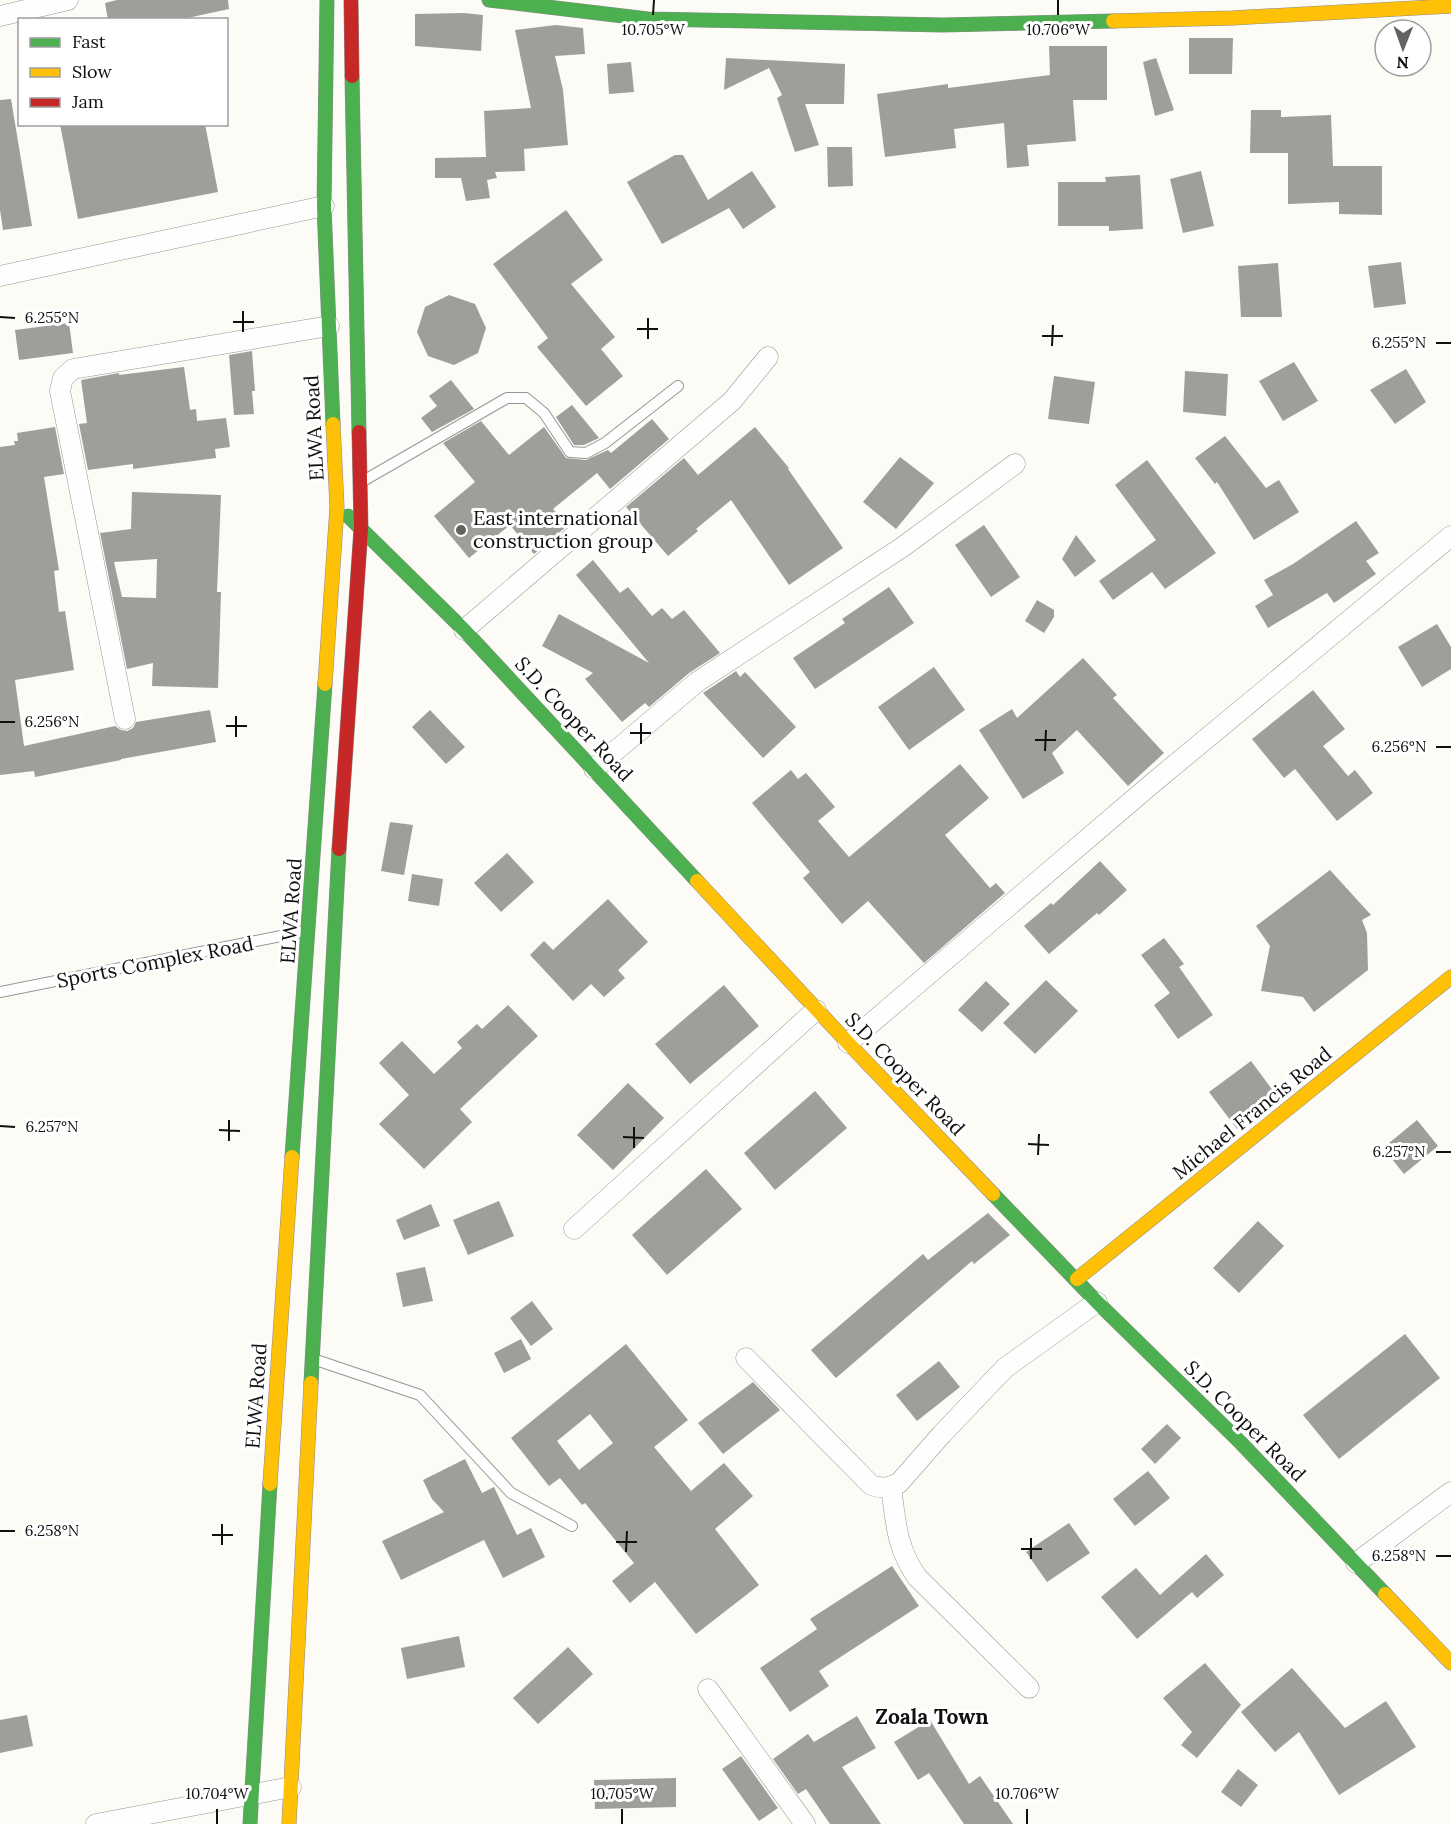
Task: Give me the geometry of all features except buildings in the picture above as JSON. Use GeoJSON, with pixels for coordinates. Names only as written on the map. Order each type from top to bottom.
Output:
{"type":"FeatureCollection","features":[{"type":"Feature","properties":{"kind":"main road","name":"ELWA Road"},"geometry":{"type":"LineString","coordinates":[[250,1824],[281,1316],[337,507],[324,206],[327,0]]}},
{"type":"Feature","properties":{"kind":"main road"},"geometry":{"type":"LineString","coordinates":[[290,1824],[334,928],[361,528],[351,0]]}},
{"type":"Feature","properties":{"kind":"main road"},"geometry":{"type":"LineString","coordinates":[[489,0],[648,19],[943,24],[1233,18],[1451,6]]}},
{"type":"Feature","properties":{"kind":"main road","name":"S.D. Cooper Road"},"geometry":{"type":"LineString","coordinates":[[337,507],[464,630],[816,1010],[1097,1302],[1241,1443],[1451,1664]]}},
{"type":"Feature","properties":{"kind":"main road","name":"Michael Francis Road"},"geometry":{"type":"LineString","coordinates":[[1077,1279],[1451,977]]}},
{"type":"Feature","properties":{"kind":"street"},"geometry":{"type":"LineString","coordinates":[[0,16],[68,0]]}},
{"type":"Feature","properties":{"kind":"street"},"geometry":{"type":"LineString","coordinates":[[0,276],[324,206]]}},
{"type":"Feature","properties":{"kind":"street"},"geometry":{"type":"LineString","coordinates":[[124,719],[60,391],[63,378],[73,369],[329,326]]}},
{"type":"Feature","properties":{"kind":"street"},"geometry":{"type":"LineString","coordinates":[[464,630],[732,401],[768,357]]}},
{"type":"Feature","properties":{"kind":"street"},"geometry":{"type":"LineString","coordinates":[[594,769],[697,682],[904,546],[1015,464]]}},
{"type":"Feature","properties":{"kind":"street"},"geometry":{"type":"LineString","coordinates":[[848,1043],[1154,782],[1451,536]]}},
{"type":"Feature","properties":{"kind":"street"},"geometry":{"type":"LineString","coordinates":[[574,1229],[816,1010]]}},
{"type":"Feature","properties":{"kind":"street"},"geometry":{"type":"LineString","coordinates":[[746,1358],[871,1485],[880,1488],[891,1487],[899,1483],[1005,1368],[1097,1302]]}},
{"type":"Feature","properties":{"kind":"street"},"geometry":{"type":"LineString","coordinates":[[891,1487],[898,1539],[906,1561],[917,1577],[1029,1688]]}},
{"type":"Feature","properties":{"kind":"street"},"geometry":{"type":"LineString","coordinates":[[1356,1563],[1451,1492]]}},
{"type":"Feature","properties":{"kind":"street"},"geometry":{"type":"LineString","coordinates":[[708,1689],[805,1824]]}},
{"type":"Feature","properties":{"kind":"street"},"geometry":{"type":"LineString","coordinates":[[96,1824],[291,1787]]}},
{"type":"Feature","properties":{"kind":"lane"},"geometry":{"type":"LineString","coordinates":[[360,483],[507,398],[526,398],[544,413],[570,452],[586,453],[605,443],[678,386]]}},
{"type":"Feature","properties":{"kind":"lane","name":"Sports Complex Road"},"geometry":{"type":"LineString","coordinates":[[0,992],[309,931]]}},
{"type":"Feature","properties":{"kind":"lane"},"geometry":{"type":"LineString","coordinates":[[314,1359],[420,1395],[511,1492],[572,1526]]}},
{"type":"Feature","properties":{"kind":"traffic: fast"},"geometry":{"type":"LineString","coordinates":[[327,0],[324,206],[333,424]]}},
{"type":"Feature","properties":{"kind":"traffic: fast"},"geometry":{"type":"LineString","coordinates":[[489,0],[648,19],[943,25],[1113,21]]}},
{"type":"Feature","properties":{"kind":"traffic: fast"},"geometry":{"type":"LineString","coordinates":[[352,76],[359,432]]}},
{"type":"Feature","properties":{"kind":"traffic: fast"},"geometry":{"type":"LineString","coordinates":[[348,516],[464,630],[697,881]]}},
{"type":"Feature","properties":{"kind":"traffic: fast"},"geometry":{"type":"LineString","coordinates":[[292,1157],[325,684]]}},
{"type":"Feature","properties":{"kind":"traffic: fast"},"geometry":{"type":"LineString","coordinates":[[311,1383],[339,849]]}},
{"type":"Feature","properties":{"kind":"traffic: fast"},"geometry":{"type":"LineString","coordinates":[[993,1194],[1097,1302],[1241,1443],[1385,1594]]}},
{"type":"Feature","properties":{"kind":"traffic: fast"},"geometry":{"type":"LineString","coordinates":[[250,1824],[270,1484]]}},
{"type":"Feature","properties":{"kind":"traffic: slow"},"geometry":{"type":"LineString","coordinates":[[1113,21],[1232,18],[1451,6]]}},
{"type":"Feature","properties":{"kind":"traffic: slow"},"geometry":{"type":"LineString","coordinates":[[325,684],[337,507],[333,424]]}},
{"type":"Feature","properties":{"kind":"traffic: slow"},"geometry":{"type":"LineString","coordinates":[[697,881],[993,1194]]}},
{"type":"Feature","properties":{"kind":"traffic: slow"},"geometry":{"type":"LineString","coordinates":[[1077,1279],[1451,977]]}},
{"type":"Feature","properties":{"kind":"traffic: slow"},"geometry":{"type":"LineString","coordinates":[[270,1484],[292,1157]]}},
{"type":"Feature","properties":{"kind":"traffic: slow"},"geometry":{"type":"LineString","coordinates":[[289,1824],[311,1383]]}},
{"type":"Feature","properties":{"kind":"traffic: slow"},"geometry":{"type":"LineString","coordinates":[[1385,1594],[1451,1663]]}},
{"type":"Feature","properties":{"kind":"traffic: jam"},"geometry":{"type":"LineString","coordinates":[[351,0],[352,76]]}},
{"type":"Feature","properties":{"kind":"traffic: jam"},"geometry":{"type":"LineString","coordinates":[[339,849],[361,528],[359,432]]}},
{"type":"Feature","properties":{"kind":"place","name":"East international construction group"},"geometry":{"type":"Point","coordinates":[461,530]}},
{"type":"Feature","properties":{"kind":"district","name":"Zoala Town"},"geometry":{"type":"Point","coordinates":[932,1717]}}]}
